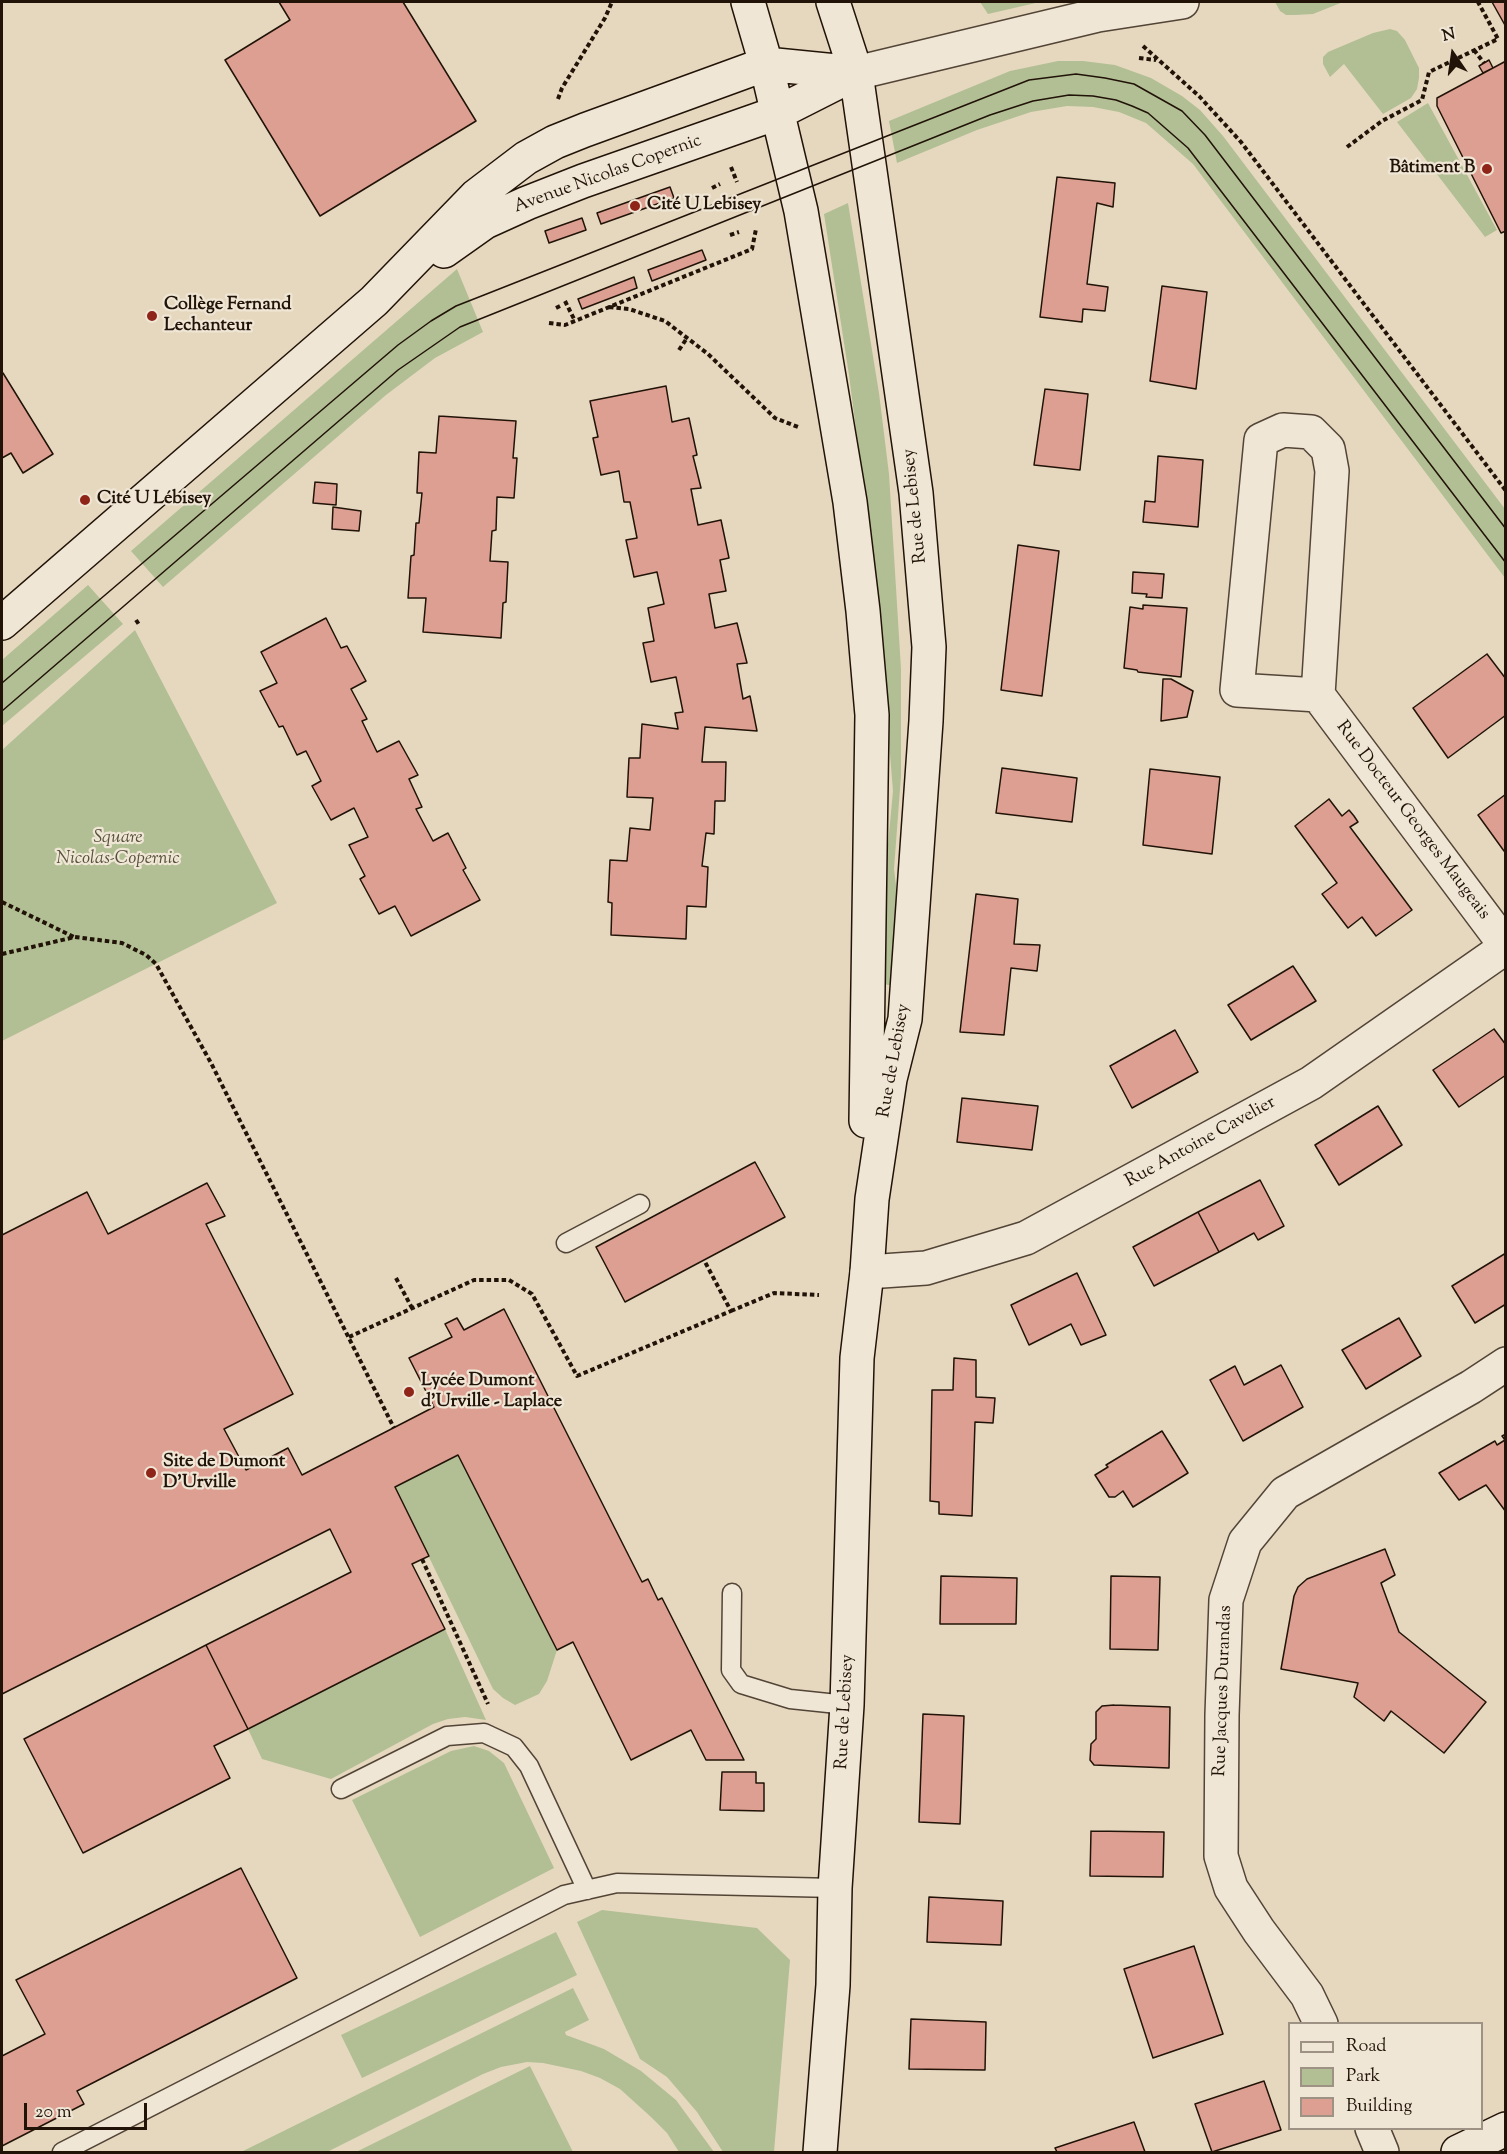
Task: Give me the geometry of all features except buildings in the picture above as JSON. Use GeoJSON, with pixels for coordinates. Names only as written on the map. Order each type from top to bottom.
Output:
{"type":"FeatureCollection","features":[{"type":"Feature","properties":{"kind":"street"},"geometry":{"type":"LineString","coordinates":[[748,2],[766,64]]}},
{"type":"Feature","properties":{"kind":"street"},"geometry":{"type":"LineString","coordinates":[[833,2],[856,73],[1098,15],[1182,2]]}},
{"type":"Feature","properties":{"kind":"street","name":"Avenue Nicolas Copernic"},"geometry":{"type":"LineString","coordinates":[[2,623],[374,301],[476,196],[526,158],[555,142],[585,130],[766,64],[856,73]]}},
{"type":"Feature","properties":{"kind":"street","name":"Rue de Lebisey"},"geometry":{"type":"LineString","coordinates":[[766,64],[801,211],[850,502],[872,715],[864,1198],[867,1272]]}},
{"type":"Feature","properties":{"kind":"street","name":"Avenue Nicolas Copernic"},"geometry":{"type":"LineString","coordinates":[[374,301],[415,277],[451,244],[485,222],[583,181],[777,112],[856,73]]}},
{"type":"Feature","properties":{"kind":"street","name":"Rue de Lebisey"},"geometry":{"type":"LineString","coordinates":[[820,2152],[833,1985],[835,1888],[847,1705],[857,1358],[874,1188],[890,1079],[905,1020],[929,647],[916,493],[856,73]]}},
{"type":"Feature","properties":{"kind":"street"},"geometry":{"type":"LineString","coordinates":[[1283,430],[1311,432],[1328,449],[1332,471],[1318,695],[1237,690],[1261,440],[1283,430]]}},
{"type":"Feature","properties":{"kind":"street","name":"Rue Docteur Georges Maugeais"},"geometry":{"type":"LineString","coordinates":[[1318,695],[1506,947]]}},
{"type":"Feature","properties":{"kind":"street","name":"Rue Antoine Cavelier"},"geometry":{"type":"LineString","coordinates":[[867,1272],[926,1268],[1026,1238],[1311,1083],[1506,947]]}},
{"type":"Feature","properties":{"kind":"street","name":"Rue Jacques Durandas"},"geometry":{"type":"LineString","coordinates":[[1320,2022],[1307,1995],[1259,1931],[1231,1888],[1221,1856],[1226,1600],[1245,1542],[1286,1493],[1471,1387],[1506,1364]]}},
{"type":"Feature","properties":{"kind":"street"},"geometry":{"type":"LineString","coordinates":[[1458,2152],[1506,2129]]}},
{"type":"Feature","properties":{"kind":"street"},"geometry":{"type":"LineString","coordinates":[[1373,2130],[1382,2152]]}},
{"type":"Feature","properties":{"kind":"lane"},"geometry":{"type":"LineString","coordinates":[[566,1243],[640,1204]]}},
{"type":"Feature","properties":{"kind":"lane"},"geometry":{"type":"LineString","coordinates":[[732,1593],[731,1670],[741,1684],[790,1699],[847,1705]]}},
{"type":"Feature","properties":{"kind":"lane"},"geometry":{"type":"LineString","coordinates":[[341,1789],[447,1736],[484,1733],[514,1747],[529,1766],[587,1890]]}},
{"type":"Feature","properties":{"kind":"lane"},"geometry":{"type":"LineString","coordinates":[[62,2152],[564,1895],[617,1883],[835,1888]]}},
{"type":"Feature","properties":{"kind":"path"},"geometry":{"type":"LineString","coordinates":[[555,105],[562,88],[605,18],[612,2]]}},
{"type":"Feature","properties":{"kind":"path"},"geometry":{"type":"LineString","coordinates":[[1347,147],[1382,121],[1422,100],[1430,72],[1498,39],[1478,2]]}},
{"type":"Feature","properties":{"kind":"path"},"geometry":{"type":"LineString","coordinates":[[1098,15],[1143,46],[1199,96],[1241,142],[1506,491]]}},
{"type":"Feature","properties":{"kind":"path"},"geometry":{"type":"LineString","coordinates":[[1474,50],[1484,63]]}},
{"type":"Feature","properties":{"kind":"path"},"geometry":{"type":"LineString","coordinates":[[1139,58],[1158,60]]}},
{"type":"Feature","properties":{"kind":"path"},"geometry":{"type":"LineString","coordinates":[[731,167],[737,182]]}},
{"type":"Feature","properties":{"kind":"path"},"geometry":{"type":"LineString","coordinates":[[712,188],[720,184]]}},
{"type":"Feature","properties":{"kind":"path"},"geometry":{"type":"LineString","coordinates":[[549,323],[565,325],[752,249],[756,229]]}},
{"type":"Feature","properties":{"kind":"path"},"geometry":{"type":"LineString","coordinates":[[730,235],[739,232]]}},
{"type":"Feature","properties":{"kind":"path"},"geometry":{"type":"LineString","coordinates":[[565,301],[575,321]]}},
{"type":"Feature","properties":{"kind":"path"},"geometry":{"type":"LineString","coordinates":[[609,307],[629,309],[665,321],[708,354],[776,418],[798,427]]}},
{"type":"Feature","properties":{"kind":"path"},"geometry":{"type":"LineString","coordinates":[[679,350],[687,338]]}},
{"type":"Feature","properties":{"kind":"path"},"geometry":{"type":"LineString","coordinates":[[136,620],[140,626]]}},
{"type":"Feature","properties":{"kind":"path"},"geometry":{"type":"LineString","coordinates":[[2,902],[75,937],[122,943],[146,955],[156,964],[211,1063],[394,1428]]}},
{"type":"Feature","properties":{"kind":"path"},"geometry":{"type":"LineString","coordinates":[[2,954],[75,937]]}},
{"type":"Feature","properties":{"kind":"path"},"geometry":{"type":"LineString","coordinates":[[704,1260],[731,1311]]}},
{"type":"Feature","properties":{"kind":"path"},"geometry":{"type":"LineString","coordinates":[[396,1278],[412,1308]]}},
{"type":"Feature","properties":{"kind":"path"},"geometry":{"type":"LineString","coordinates":[[349,1337],[474,1280],[509,1280],[532,1294],[577,1376],[774,1293],[819,1295]]}},
{"type":"Feature","properties":{"kind":"path"},"geometry":{"type":"LineString","coordinates":[[422,1559],[505,1743]]}},
{"type":"Feature","properties":{"kind":"green space"},"geometry":{"type":"Polygon","coordinates":[[[980,2],[1040,2],[988,14],[980,2]]]}},
{"type":"Feature","properties":{"kind":"green space"},"geometry":{"type":"Polygon","coordinates":[[[1275,2],[1343,2],[1313,14],[1286,15],[1280,11],[1275,2]]]}},
{"type":"Feature","properties":{"kind":"green space"},"geometry":{"type":"Polygon","coordinates":[[[1390,29],[1397,31],[1405,40],[1419,68],[1419,78],[1417,89],[1411,98],[1383,114],[1344,64],[1330,77],[1323,64],[1323,57],[1328,52],[1373,33],[1390,29]]]}},
{"type":"Feature","properties":{"kind":"green space"},"geometry":{"type":"Polygon","coordinates":[[[1058,61],[1115,65],[1151,78],[1182,96],[1200,110],[1223,136],[1505,509],[1505,578],[1193,164],[1146,123],[1119,112],[1093,107],[1067,106],[1031,112],[977,130],[897,163],[889,121],[1010,71],[1058,61]]]}},
{"type":"Feature","properties":{"kind":"green space"},"geometry":{"type":"Polygon","coordinates":[[[1428,103],[1497,230],[1485,237],[1397,122],[1428,103]]]}},
{"type":"Feature","properties":{"kind":"green space"},"geometry":{"type":"Polygon","coordinates":[[[848,203],[879,393],[889,474],[901,669],[901,776],[894,869],[902,936],[896,986],[875,983],[893,791],[884,681],[862,476],[824,214],[848,203]]]}},
{"type":"Feature","properties":{"kind":"green space"},"geometry":{"type":"Polygon","coordinates":[[[457,269],[483,332],[435,358],[386,395],[163,587],[131,551],[457,269]]]}},
{"type":"Feature","properties":{"kind":"green space"},"geometry":{"type":"Polygon","coordinates":[[[88,585],[123,624],[2,726],[2,660],[88,585]]]}},
{"type":"Feature","properties":{"kind":"green space","name":"Square Nicolas-Copernic"},"geometry":{"type":"Polygon","coordinates":[[[135,630],[277,903],[2,1041],[2,750],[135,630]]]}},
{"type":"Feature","properties":{"kind":"green space"},"geometry":{"type":"Polygon","coordinates":[[[458,1455],[557,1650],[547,1681],[539,1694],[515,1705],[493,1689],[395,1487],[458,1455]]]}},
{"type":"Feature","properties":{"kind":"green space"},"geometry":{"type":"Polygon","coordinates":[[[445,1629],[486,1720],[465,1717],[433,1724],[331,1779],[262,1759],[248,1729],[445,1629]]]}},
{"type":"Feature","properties":{"kind":"green space"},"geometry":{"type":"Polygon","coordinates":[[[474,1746],[489,1751],[504,1763],[554,1868],[420,1937],[352,1800],[451,1751],[474,1746]]]}},
{"type":"Feature","properties":{"kind":"green space"},"geometry":{"type":"Polygon","coordinates":[[[602,1910],[757,1928],[790,1960],[774,2152],[723,2152],[697,2112],[667,2077],[640,2059],[577,1922],[602,1910]]]}},
{"type":"Feature","properties":{"kind":"green space"},"geometry":{"type":"Polygon","coordinates":[[[556,1932],[577,1975],[362,2078],[341,2035],[556,1932]]]}},
{"type":"Feature","properties":{"kind":"green space"},"geometry":{"type":"Polygon","coordinates":[[[573,1988],[589,2020],[565,2032],[566,2035],[604,2049],[641,2071],[676,2100],[714,2152],[679,2152],[667,2133],[651,2117],[620,2089],[600,2078],[581,2071],[527,2062],[501,2067],[483,2074],[327,2152],[241,2152],[573,1988]]]}},
{"type":"Feature","properties":{"kind":"green space"},"geometry":{"type":"Polygon","coordinates":[[[530,2066],[573,2152],[356,2152],[530,2066]]]}},
{"type":"Feature","properties":{"kind":"tram line"},"geometry":{"type":"LineString","coordinates":[[2,683],[398,345],[456,306],[1029,80],[1076,74],[1134,84],[1182,111],[1205,135],[1506,529]]}},
{"type":"Feature","properties":{"kind":"tram line"},"geometry":{"type":"LineString","coordinates":[[2,711],[398,370],[460,327],[990,115],[1033,101],[1069,95],[1116,100],[1148,113],[1188,148],[1506,563]]}},
{"type":"Feature","properties":{"kind":"place","name":"Bâtiment B"},"geometry":{"type":"Point","coordinates":[1487,169]}},
{"type":"Feature","properties":{"kind":"place","name":"Cité U Lebisey"},"geometry":{"type":"Point","coordinates":[635,206]}},
{"type":"Feature","properties":{"kind":"place","name":"Collège Fernand Lechanteur"},"geometry":{"type":"Point","coordinates":[152,316]}},
{"type":"Feature","properties":{"kind":"place","name":"Cité U Lébisey"},"geometry":{"type":"Point","coordinates":[85,500]}},
{"type":"Feature","properties":{"kind":"place","name":"Lycée Dumont d'Urville - Laplace"},"geometry":{"type":"Point","coordinates":[409,1392]}},
{"type":"Feature","properties":{"kind":"place","name":"Site de Dumont D'Urville"},"geometry":{"type":"Point","coordinates":[151,1473]}}]}
